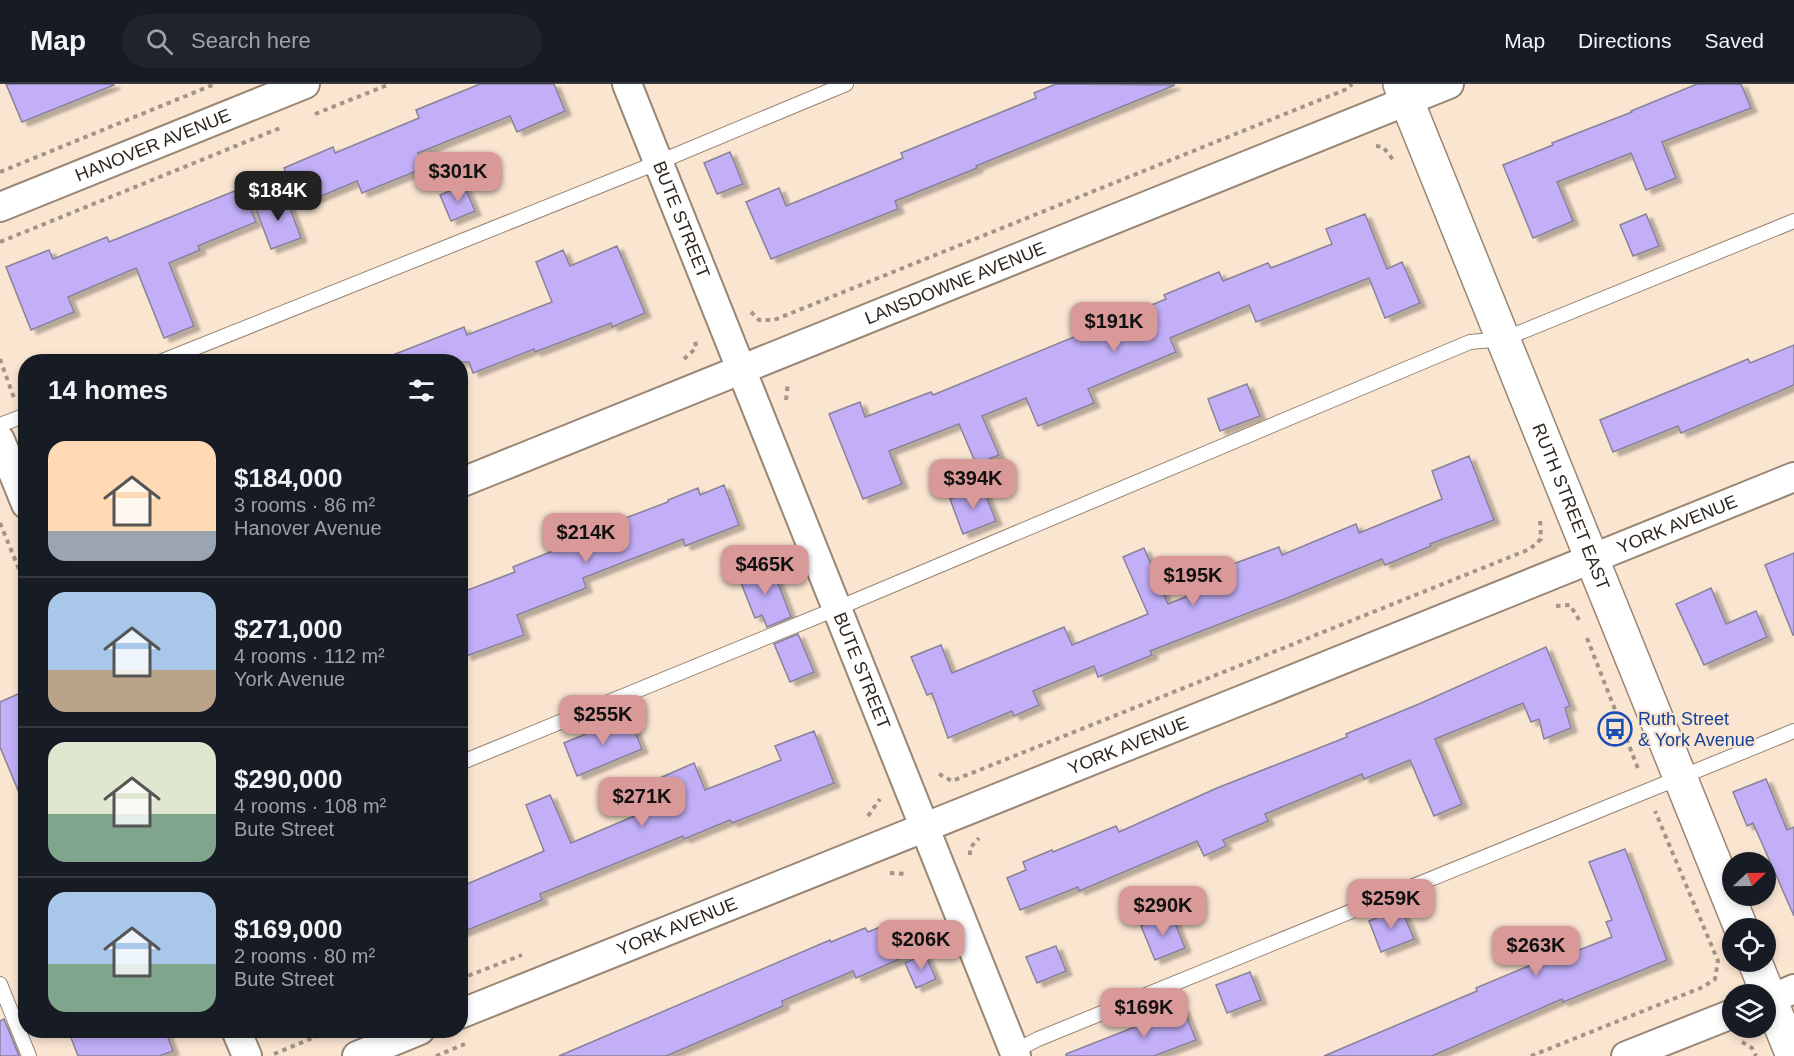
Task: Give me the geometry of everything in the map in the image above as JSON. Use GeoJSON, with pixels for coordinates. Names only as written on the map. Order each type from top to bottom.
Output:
{"type":"FeatureCollection","features":[{"type":"Feature","properties":{"kind":"street","name":"HANOVER AVENUE"},"geometry":{"type":"LineString","coordinates":[[0,207],[305,84]]}},
{"type":"Feature","properties":{"kind":"street","name":"BUTE STREET"},"geometry":{"type":"LineString","coordinates":[[627,84],[838,608],[1011,1055]]}},
{"type":"Feature","properties":{"kind":"street","name":"LANSDOWNE AVENUE"},"geometry":{"type":"LineString","coordinates":[[468,480],[742,371],[1403,93],[1449,84]]}},
{"type":"Feature","properties":{"kind":"street","name":"RUTH STREET EAST"},"geometry":{"type":"LineString","coordinates":[[1403,93],[1593,559],[1679,778],[1738,918]]}},
{"type":"Feature","properties":{"kind":"street"},"geometry":{"type":"LineString","coordinates":[[0,440],[18,484]]}},
{"type":"Feature","properties":{"kind":"street","name":"YORK AVENUE"},"geometry":{"type":"LineString","coordinates":[[468,1011],[1794,477]]}},
{"type":"Feature","properties":{"kind":"street"},"geometry":{"type":"LineString","coordinates":[[1761,972],[1777,996],[1793,1056]]}},
{"type":"Feature","properties":{"kind":"street"},"geometry":{"type":"LineString","coordinates":[[1626,1056],[1722,1018]]}},
{"type":"Feature","properties":{"kind":"street"},"geometry":{"type":"LineString","coordinates":[[239,1038],[247,1056]]}},
{"type":"Feature","properties":{"kind":"street"},"geometry":{"type":"LineString","coordinates":[[357,1056],[401,1038]]}},
{"type":"Feature","properties":{"kind":"lane"},"geometry":{"type":"LineString","coordinates":[[180,354],[659,162],[846,84]]}},
{"type":"Feature","properties":{"kind":"lane"},"geometry":{"type":"LineString","coordinates":[[468,760],[838,608],[1470,342],[1504,339],[1794,221]]}},
{"type":"Feature","properties":{"kind":"lane"},"geometry":{"type":"LineString","coordinates":[[0,425],[18,419]]}},
{"type":"Feature","properties":{"kind":"lane"},"geometry":{"type":"LineString","coordinates":[[1011,1055],[1060,1030],[1794,731]]}},
{"type":"Feature","properties":{"kind":"lane"},"geometry":{"type":"LineString","coordinates":[[0,984],[18,1029]]}},
{"type":"Feature","properties":{"kind":"lane"},"geometry":{"type":"LineString","coordinates":[[22,1038],[29,1056]]}},
{"type":"Feature","properties":{"kind":"path"},"geometry":{"type":"LineString","coordinates":[[0,172],[215,84]]}},
{"type":"Feature","properties":{"kind":"path"},"geometry":{"type":"LineString","coordinates":[[314,115],[390,84]]}},
{"type":"Feature","properties":{"kind":"path"},"geometry":{"type":"LineString","coordinates":[[759,320],[774,320],[1347,89],[1352,84]]}},
{"type":"Feature","properties":{"kind":"path"},"geometry":{"type":"LineString","coordinates":[[0,242],[282,128]]}},
{"type":"Feature","properties":{"kind":"path"},"geometry":{"type":"LineString","coordinates":[[676,363],[687,358],[696,348],[695,331]]}},
{"type":"Feature","properties":{"kind":"path"},"geometry":{"type":"LineString","coordinates":[[0,523],[18,567]]}},
{"type":"Feature","properties":{"kind":"path"},"geometry":{"type":"LineString","coordinates":[[1531,1056],[1703,987],[1715,979],[1718,962],[1580,619],[1570,605],[1550,607]]}},
{"type":"Feature","properties":{"kind":"path"},"geometry":{"type":"LineString","coordinates":[[970,855],[970,848],[983,834]]}},
{"type":"Feature","properties":{"kind":"path"},"geometry":{"type":"LineString","coordinates":[[268,1056],[312,1038]]}},
{"type":"Feature","properties":{"kind":"building"},"geometry":{"type":"Polygon","coordinates":[[[6,84],[113,84],[114,85],[22,122],[6,84]]]}},
{"type":"Feature","properties":{"kind":"building"},"geometry":{"type":"Polygon","coordinates":[[[480,84],[554,84],[565,111],[517,132],[510,116],[418,153],[424,168],[362,193],[357,181],[300,205],[284,168],[333,147],[335,153],[419,118],[416,110],[480,84]]]}},
{"type":"Feature","properties":{"kind":"building"},"geometry":{"type":"Polygon","coordinates":[[[1056,84],[1175,85],[976,166],[977,168],[895,201],[898,209],[771,259],[746,202],[779,188],[786,206],[903,158],[901,153],[1036,98],[1034,93],[1056,84]]]}},
{"type":"Feature","properties":{"kind":"building"},"geometry":{"type":"Polygon","coordinates":[[[1697,84],[1741,84],[1751,108],[1662,142],[1676,178],[1646,190],[1631,153],[1557,182],[1573,221],[1533,238],[1503,165],[1697,84]]]}},
{"type":"Feature","properties":{"kind":"building"},"geometry":{"type":"Polygon","coordinates":[[[730,152],[743,184],[717,194],[704,163],[730,152]]]}},
{"type":"Feature","properties":{"kind":"building"},"geometry":{"type":"Polygon","coordinates":[[[464,185],[475,211],[451,221],[440,195],[464,185]]]}},
{"type":"Feature","properties":{"kind":"building"},"geometry":{"type":"Polygon","coordinates":[[[242,188],[256,222],[198,246],[200,250],[169,263],[194,326],[164,338],[136,268],[68,297],[74,312],[31,330],[6,267],[49,250],[53,259],[107,237],[109,242],[242,188]]]}},
{"type":"Feature","properties":{"kind":"building"},"geometry":{"type":"Polygon","coordinates":[[[285,195],[301,238],[271,249],[255,206],[285,195]]]}},
{"type":"Feature","properties":{"kind":"building"},"geometry":{"type":"Polygon","coordinates":[[[1365,214],[1387,269],[1402,262],[1420,303],[1385,318],[1369,278],[1256,322],[1249,305],[1170,338],[1176,352],[1088,389],[1094,403],[1038,426],[1026,398],[982,416],[999,455],[976,464],[959,424],[889,451],[902,484],[863,499],[829,414],[860,402],[865,417],[931,392],[933,395],[1166,299],[1164,295],[1219,272],[1223,281],[1268,263],[1271,268],[1332,244],[1326,229],[1365,214]]]}},
{"type":"Feature","properties":{"kind":"building"},"geometry":{"type":"Polygon","coordinates":[[[1646,214],[1659,246],[1633,256],[1620,225],[1646,214]]]}},
{"type":"Feature","properties":{"kind":"building"},"geometry":{"type":"Polygon","coordinates":[[[617,246],[645,313],[612,327],[611,323],[535,352],[534,349],[473,373],[468,362],[468,354],[395,354],[464,327],[467,335],[552,302],[536,262],[563,250],[570,266],[617,246]]]}},
{"type":"Feature","properties":{"kind":"building"},"geometry":{"type":"Polygon","coordinates":[[[1794,345],[1794,385],[1681,433],[1678,426],[1613,452],[1600,420],[1748,359],[1750,363],[1794,345]]]}},
{"type":"Feature","properties":{"kind":"building"},"geometry":{"type":"Polygon","coordinates":[[[1247,384],[1260,416],[1220,431],[1208,399],[1247,384]]]}},
{"type":"Feature","properties":{"kind":"building"},"geometry":{"type":"Polygon","coordinates":[[[1469,456],[1494,520],[1430,544],[1431,546],[1385,565],[1382,559],[1150,651],[1152,655],[1098,677],[1094,666],[1033,691],[1039,705],[1014,716],[1012,711],[948,738],[932,693],[927,695],[911,657],[941,645],[952,673],[1064,627],[1072,645],[1148,614],[1123,557],[1144,548],[1168,604],[1230,579],[1225,567],[1279,547],[1282,555],[1356,524],[1359,533],[1442,499],[1432,471],[1469,456]]]}},
{"type":"Feature","properties":{"kind":"building"},"geometry":{"type":"Polygon","coordinates":[[[724,485],[739,525],[685,546],[683,539],[583,578],[586,588],[517,615],[524,635],[468,655],[468,590],[515,572],[513,567],[600,532],[599,528],[698,488],[700,495],[724,485]]]}},
{"type":"Feature","properties":{"kind":"building"},"geometry":{"type":"Polygon","coordinates":[[[982,486],[996,521],[963,534],[950,499],[982,486]]]}},
{"type":"Feature","properties":{"kind":"building"},"geometry":{"type":"Polygon","coordinates":[[[1794,553],[1794,635],[1793,635],[1765,565],[1794,553]]]}},
{"type":"Feature","properties":{"kind":"building"},"geometry":{"type":"Polygon","coordinates":[[[771,565],[791,617],[767,627],[762,615],[755,618],[739,578],[771,565]]]}},
{"type":"Feature","properties":{"kind":"building"},"geometry":{"type":"Polygon","coordinates":[[[1711,588],[1726,624],[1756,611],[1767,637],[1704,665],[1676,604],[1711,588]]]}},
{"type":"Feature","properties":{"kind":"building"},"geometry":{"type":"Polygon","coordinates":[[[798,634],[814,672],[790,682],[774,644],[798,634]]]}},
{"type":"Feature","properties":{"kind":"building"},"geometry":{"type":"Polygon","coordinates":[[[1546,647],[1570,706],[1565,708],[1571,728],[1544,739],[1539,719],[1531,722],[1523,703],[1435,739],[1462,804],[1434,816],[1410,760],[1364,779],[1362,774],[1265,814],[1268,821],[1223,840],[1226,846],[1204,856],[1197,841],[1079,891],[1078,887],[1020,910],[1007,878],[1026,870],[1023,862],[1116,826],[1119,832],[1217,788],[1347,737],[1346,734],[1546,647]]]}},
{"type":"Feature","properties":{"kind":"building"},"geometry":{"type":"Polygon","coordinates":[[[18,694],[18,790],[0,747],[0,702],[18,694]]]}},
{"type":"Feature","properties":{"kind":"building"},"geometry":{"type":"Polygon","coordinates":[[[629,716],[642,749],[577,776],[564,743],[629,716]]]}},
{"type":"Feature","properties":{"kind":"building"},"geometry":{"type":"Polygon","coordinates":[[[814,731],[834,783],[732,823],[730,820],[684,839],[683,836],[540,894],[542,900],[468,930],[468,884],[544,851],[526,805],[550,795],[571,843],[646,811],[637,788],[694,763],[705,790],[781,760],[775,746],[814,731]]]}},
{"type":"Feature","properties":{"kind":"building"},"geometry":{"type":"Polygon","coordinates":[[[1766,779],[1787,830],[1794,827],[1794,916],[1776,875],[1776,852],[1766,852],[1753,823],[1747,826],[1733,792],[1766,779]]]}},
{"type":"Feature","properties":{"kind":"building"},"geometry":{"type":"Polygon","coordinates":[[[1625,849],[1667,960],[1563,1002],[1562,999],[1432,1056],[1324,1056],[1477,991],[1476,988],[1538,962],[1539,966],[1612,937],[1606,922],[1612,920],[1589,862],[1625,849]]]}},
{"type":"Feature","properties":{"kind":"building"},"geometry":{"type":"Polygon","coordinates":[[[1401,908],[1414,939],[1381,952],[1369,921],[1401,908]]]}},
{"type":"Feature","properties":{"kind":"building"},"geometry":{"type":"Polygon","coordinates":[[[1171,913],[1185,948],[1155,960],[1141,926],[1171,913]]]}},
{"type":"Feature","properties":{"kind":"building"},"geometry":{"type":"Polygon","coordinates":[[[895,921],[909,955],[856,978],[853,971],[782,1001],[783,1006],[666,1056],[559,1056],[830,940],[831,942],[865,928],[868,932],[895,921]]]}},
{"type":"Feature","properties":{"kind":"building"},"geometry":{"type":"Polygon","coordinates":[[[1056,946],[1066,971],[1037,983],[1026,957],[1056,946]]]}},
{"type":"Feature","properties":{"kind":"building"},"geometry":{"type":"Polygon","coordinates":[[[925,954],[936,979],[916,988],[905,963],[925,954]]]}},
{"type":"Feature","properties":{"kind":"building"},"geometry":{"type":"Polygon","coordinates":[[[1250,972],[1261,1000],[1227,1013],[1216,985],[1250,972]]]}},
{"type":"Feature","properties":{"kind":"building"},"geometry":{"type":"Polygon","coordinates":[[[1183,1008],[1196,1040],[1154,1056],[1066,1056],[1066,1054],[1183,1008]]]}},
{"type":"Feature","properties":{"kind":"building"},"geometry":{"type":"Polygon","coordinates":[[[4,1019],[19,1056],[0,1056],[0,1021],[4,1019]]]}},
{"type":"Feature","properties":{"kind":"building"},"geometry":{"type":"Polygon","coordinates":[[[71,1038],[168,1038],[173,1051],[159,1056],[78,1056],[71,1038]]]}},
{"type":"Feature","properties":{"kind":"place","name":"Ruth Street & York Avenue"},"geometry":{"type":"Point","coordinates":[1615,729]}}]}
